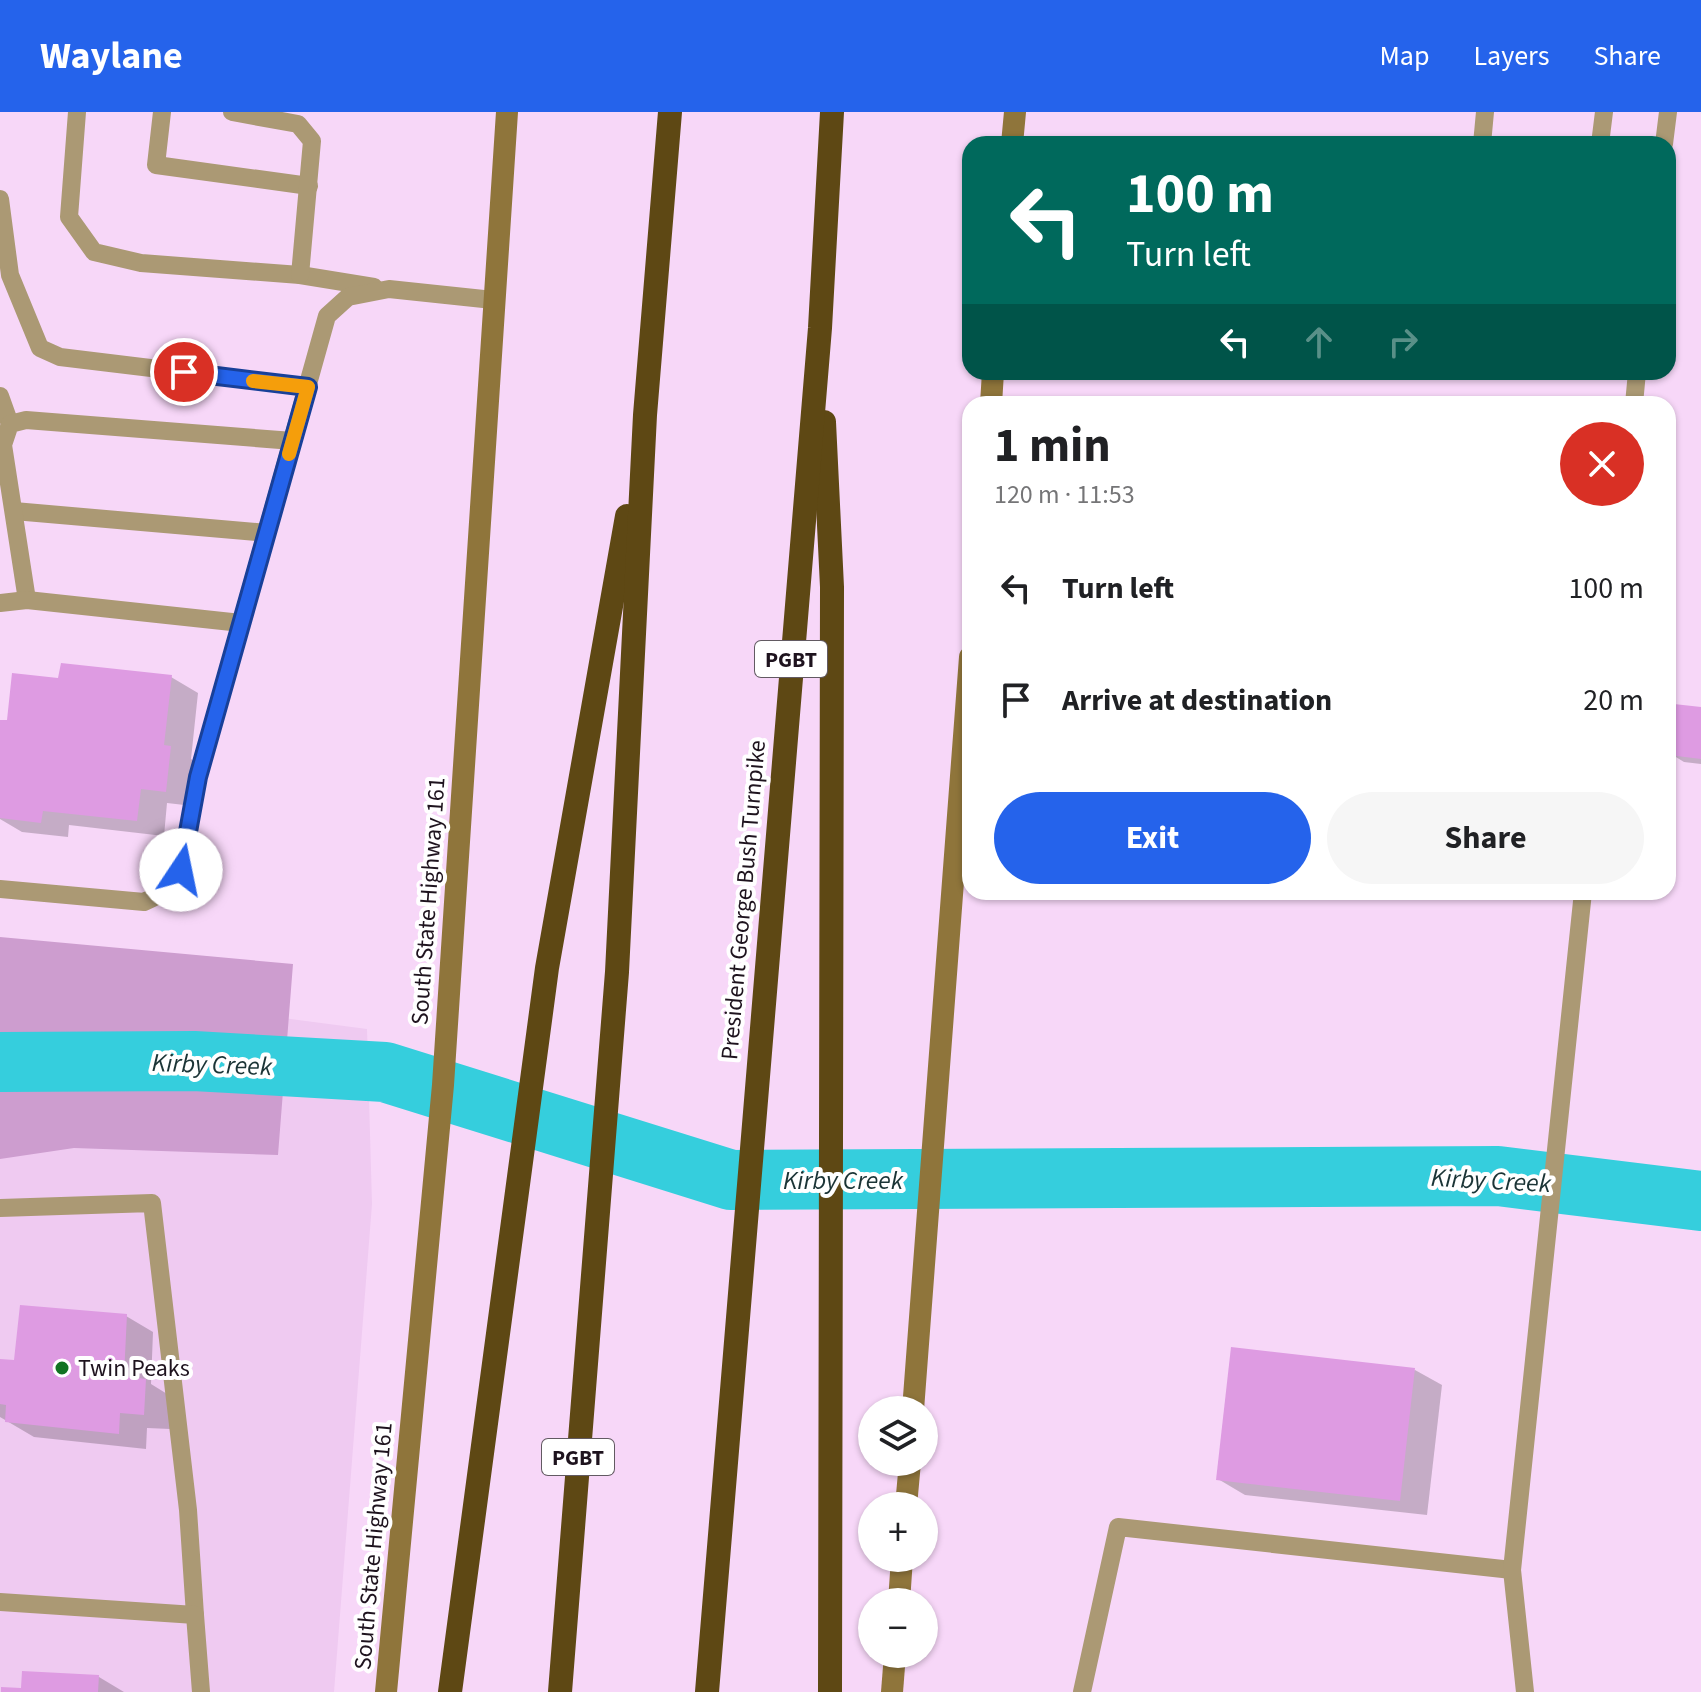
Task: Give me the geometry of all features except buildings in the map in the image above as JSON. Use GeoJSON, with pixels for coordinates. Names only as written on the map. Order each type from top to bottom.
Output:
{"type":"FeatureCollection","features":[{"type":"Feature","properties":{"kind":"highway","name":"PGBT"},"geometry":{"type":"LineString","coordinates":[[560,1692],[617,972],[645,415],[670,112]]}},
{"type":"Feature","properties":{"kind":"highway","name":"President George Bush Turnpike"},"geometry":{"type":"LineString","coordinates":[[707,1692],[820,328],[832,112]]}},
{"type":"Feature","properties":{"kind":"highway"},"geometry":{"type":"LineString","coordinates":[[820,328],[832,587],[830,1692]]}},
{"type":"Feature","properties":{"kind":"highway"},"geometry":{"type":"LineString","coordinates":[[450,1692],[547,968],[645,415]]}},
{"type":"Feature","properties":{"kind":"main road","name":"South State Highway 161"},"geometry":{"type":"LineString","coordinates":[[386,1692],[443,1085],[507,112]]}},
{"type":"Feature","properties":{"kind":"main road"},"geometry":{"type":"LineString","coordinates":[[1013,136],[1015,112]]}},
{"type":"Feature","properties":{"kind":"main road"},"geometry":{"type":"LineString","coordinates":[[914,1396],[962,763]]}},
{"type":"Feature","properties":{"kind":"main road"},"geometry":{"type":"LineString","coordinates":[[892,1692],[894,1668]]}},
{"type":"Feature","properties":{"kind":"lane"},"geometry":{"type":"LineString","coordinates":[[77,112],[69,217],[94,252],[141,263],[300,275],[389,289],[493,300]]}},
{"type":"Feature","properties":{"kind":"lane"},"geometry":{"type":"LineString","coordinates":[[162,112],[156,165],[309,186]]}},
{"type":"Feature","properties":{"kind":"lane"},"geometry":{"type":"LineString","coordinates":[[232,112],[262,114],[298,124],[312,141],[300,275]]}},
{"type":"Feature","properties":{"kind":"lane"},"geometry":{"type":"LineString","coordinates":[[1483,136],[1485,112]]}},
{"type":"Feature","properties":{"kind":"lane"},"geometry":{"type":"LineString","coordinates":[[1601,136],[1604,112]]}},
{"type":"Feature","properties":{"kind":"lane"},"geometry":{"type":"LineString","coordinates":[[1665,136],[1668,112]]}},
{"type":"Feature","properties":{"kind":"lane"},"geometry":{"type":"LineString","coordinates":[[0,199],[10,275],[40,348],[60,357],[308,387]]}},
{"type":"Feature","properties":{"kind":"lane"},"geometry":{"type":"LineString","coordinates":[[0,889],[144,902],[161,894],[181,870],[198,777],[327,316],[348,297],[389,289]]}},
{"type":"Feature","properties":{"kind":"lane"},"geometry":{"type":"LineString","coordinates":[[0,396],[10,424],[3,445],[27,600]]}},
{"type":"Feature","properties":{"kind":"lane"},"geometry":{"type":"LineString","coordinates":[[10,424],[26,420],[293,441]]}},
{"type":"Feature","properties":{"kind":"lane"},"geometry":{"type":"LineString","coordinates":[[14,511],[267,533]]}},
{"type":"Feature","properties":{"kind":"lane"},"geometry":{"type":"LineString","coordinates":[[0,603],[27,600],[241,623]]}},
{"type":"Feature","properties":{"kind":"lane"},"geometry":{"type":"LineString","coordinates":[[1525,1692],[1512,1570],[1582,900]]}},
{"type":"Feature","properties":{"kind":"lane"},"geometry":{"type":"LineString","coordinates":[[0,1208],[152,1203],[188,1510],[201,1692]]}},
{"type":"Feature","properties":{"kind":"lane"},"geometry":{"type":"LineString","coordinates":[[1082,1692],[1118,1527],[1512,1570]]}},
{"type":"Feature","properties":{"kind":"lane"},"geometry":{"type":"LineString","coordinates":[[0,1602],[195,1615]]}},
{"type":"Feature","properties":{"kind":"shaded area"},"geometry":{"type":"Polygon","coordinates":[[[0,937],[293,964],[278,1155],[74,1148],[0,1159],[0,937]]]}},
{"type":"Feature","properties":{"kind":"shaded area"},"geometry":{"type":"Polygon","coordinates":[[[0,981],[367,1029],[372,1204],[334,1692],[0,1692],[0,981]]]}},
{"type":"Feature","properties":{"kind":"waterway","name":"Kirby Creek"},"geometry":{"type":"LineString","coordinates":[[0,1062],[194,1061],[385,1072],[731,1180],[1498,1176],[1701,1201]]}},
{"type":"Feature","properties":{"kind":"slow traffic"},"geometry":{"type":"LineString","coordinates":[[253,381],[308,387],[289,454]]}},
{"type":"Feature","properties":{"kind":"place","name":"Twin Peaks"},"geometry":{"type":"Point","coordinates":[62,1368]}},
{"type":"Feature","properties":{"kind":"route"},"geometry":{"type":"LineString","coordinates":[[181,870],[198,777],[308,387],[184,372]]}}]}
